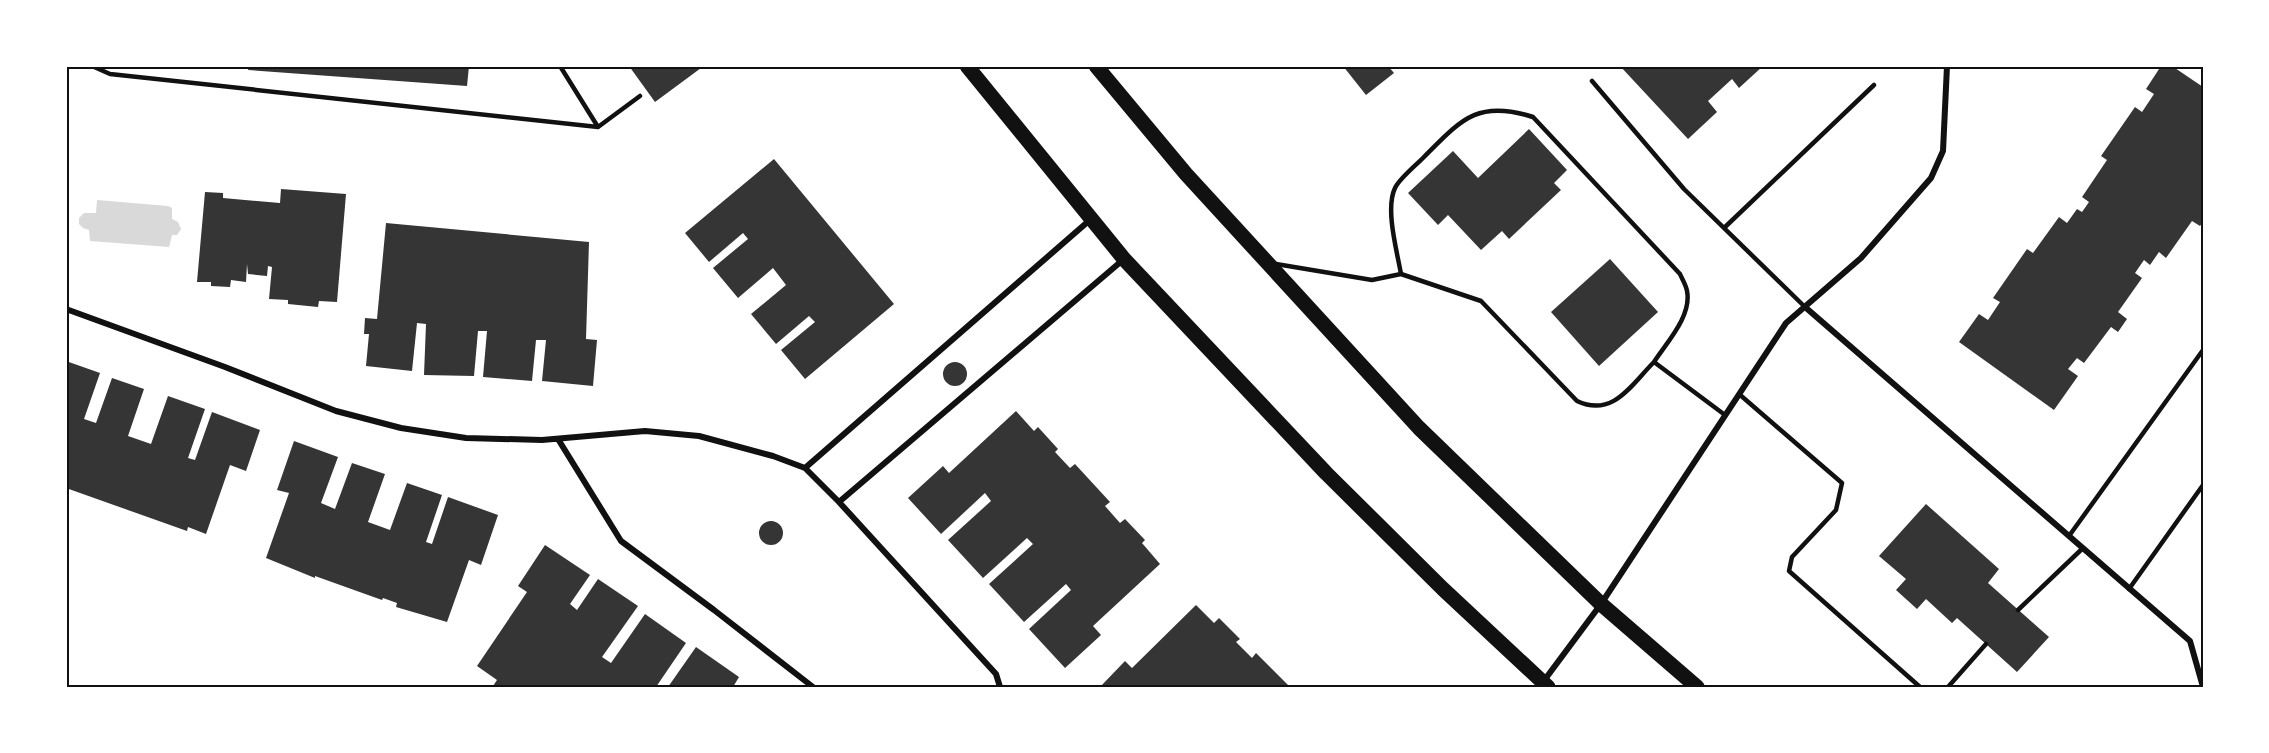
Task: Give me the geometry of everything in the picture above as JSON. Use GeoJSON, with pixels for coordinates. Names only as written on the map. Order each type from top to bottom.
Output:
{"type":"FeatureCollection","features":[{"type":"Feature","properties":{"kind":"main road"},"geometry":{"type":"LineString","coordinates":[[967,66],[1124,259],[1326,473],[1543,685]]}},
{"type":"Feature","properties":{"kind":"main road"},"geometry":{"type":"LineString","coordinates":[[1095,66],[1186,174],[1419,428],[1601,604],[1697,687]]}},
{"type":"Feature","properties":{"kind":"street"},"geometry":{"type":"LineString","coordinates":[[1543,685],[1601,604],[1786,323],[1861,258],[1931,178],[1943,151],[1947,66]]}},
{"type":"Feature","properties":{"kind":"street"},"geometry":{"type":"LineString","coordinates":[[805,468],[1091,219]]}},
{"type":"Feature","properties":{"kind":"street"},"geometry":{"type":"LineString","coordinates":[[839,502],[1124,259]]}},
{"type":"Feature","properties":{"kind":"street"},"geometry":{"type":"LineString","coordinates":[[1805,307],[2190,641],[2203,687]]}},
{"type":"Feature","properties":{"kind":"street"},"geometry":{"type":"LineString","coordinates":[[66,309],[225,367],[336,411],[390,425],[466,438],[542,441],[645,431],[699,436],[773,456],[805,468],[839,502],[996,674],[1000,687]]}},
{"type":"Feature","properties":{"kind":"street"},"geometry":{"type":"LineString","coordinates":[[558,439],[621,541],[813,687]]}},
{"type":"Feature","properties":{"kind":"lane"},"geometry":{"type":"LineString","coordinates":[[92,66],[110,74],[598,127],[640,96]]}},
{"type":"Feature","properties":{"kind":"lane"},"geometry":{"type":"LineString","coordinates":[[560,66],[598,127]]}},
{"type":"Feature","properties":{"kind":"lane"},"geometry":{"type":"LineString","coordinates":[[1592,81],[1684,189],[1805,307]]}},
{"type":"Feature","properties":{"kind":"lane"},"geometry":{"type":"LineString","coordinates":[[1724,228],[1874,85]]}},
{"type":"Feature","properties":{"kind":"lane"},"geometry":{"type":"LineString","coordinates":[[1266,263],[1372,280],[1401,274],[1481,301],[1577,401],[1589,407],[1612,404],[1654,362],[1683,319],[1688,305],[1688,289],[1680,274],[1533,117],[1496,109],[1476,114],[1455,126],[1395,187],[1391,211],[1401,274]]}},
{"type":"Feature","properties":{"kind":"lane"},"geometry":{"type":"LineString","coordinates":[[2069,536],[2203,350]]}},
{"type":"Feature","properties":{"kind":"lane"},"geometry":{"type":"LineString","coordinates":[[1654,362],[1725,415]]}},
{"type":"Feature","properties":{"kind":"lane"},"geometry":{"type":"LineString","coordinates":[[1739,394],[1842,483],[1836,510],[1792,557],[1790,571],[1920,687]]}},
{"type":"Feature","properties":{"kind":"lane"},"geometry":{"type":"LineString","coordinates":[[2129,589],[2203,485]]}},
{"type":"Feature","properties":{"kind":"lane"},"geometry":{"type":"LineString","coordinates":[[2018,610],[2083,548]]}},
{"type":"Feature","properties":{"kind":"lane"},"geometry":{"type":"LineString","coordinates":[[1948,687],[1986,644]]}},
{"type":"Feature","properties":{"kind":"shaded area"},"geometry":{"type":"Polygon","coordinates":[[[97,200],[168,206],[172,208],[172,219],[178,222],[181,229],[177,235],[172,235],[169,247],[90,241],[89,230],[79,224],[79,218],[84,213],[96,213],[97,200]]]}},
{"type":"Feature","properties":{"kind":"building"},"geometry":{"type":"Polygon","coordinates":[[[249,66],[469,66],[467,86],[248,70],[249,66]]]}},
{"type":"Feature","properties":{"kind":"building"},"geometry":{"type":"Polygon","coordinates":[[[629,66],[700,66],[701,68],[655,102],[629,66]]]}},
{"type":"Feature","properties":{"kind":"building"},"geometry":{"type":"Polygon","coordinates":[[[1343,66],[1388,66],[1394,73],[1366,95],[1343,66]]]}},
{"type":"Feature","properties":{"kind":"building"},"geometry":{"type":"Polygon","coordinates":[[[1620,66],[1763,66],[1739,88],[1732,79],[1708,101],[1717,112],[1688,139],[1620,66]]]}},
{"type":"Feature","properties":{"kind":"building"},"geometry":{"type":"Polygon","coordinates":[[[2161,66],[2172,66],[2203,87],[2203,222],[2200,226],[2192,221],[2166,258],[2159,252],[2150,265],[2144,260],[2135,273],[2142,278],[2118,312],[2127,319],[2118,332],[2111,327],[2084,363],[2077,358],[2068,369],[2078,376],[2054,410],[1959,342],[1979,314],[1988,320],[2000,302],[1993,298],[2027,249],[2033,253],[2059,217],[2067,223],[2077,209],[2082,212],[2089,202],[2082,197],[2107,160],[2101,156],[2135,107],[2142,112],[2154,94],[2146,89],[2161,66]]]}},
{"type":"Feature","properties":{"kind":"building"},"geometry":{"type":"Polygon","coordinates":[[[1529,129],[1567,170],[1554,183],[1561,190],[1509,239],[1502,231],[1481,250],[1448,215],[1438,225],[1408,193],[1453,151],[1478,178],[1529,129]]]}},
{"type":"Feature","properties":{"kind":"building"},"geometry":{"type":"Polygon","coordinates":[[[774,159],[894,304],[805,379],[781,350],[815,322],[809,316],[776,344],[751,314],[786,285],[773,268],[738,298],[713,268],[748,239],[743,233],[709,262],[685,233],[774,159]]]}},
{"type":"Feature","properties":{"kind":"building"},"geometry":{"type":"Polygon","coordinates":[[[281,189],[346,194],[337,302],[319,301],[318,307],[288,304],[288,300],[269,299],[272,267],[268,266],[267,276],[248,274],[247,264],[246,282],[231,280],[230,287],[211,286],[211,282],[197,282],[205,192],[223,193],[223,198],[280,203],[281,189]]]}},
{"type":"Feature","properties":{"kind":"building"},"geometry":{"type":"Polygon","coordinates":[[[386,223],[589,242],[586,339],[597,340],[593,386],[542,381],[546,340],[536,340],[532,381],[483,377],[487,331],[478,331],[474,376],[424,375],[426,324],[417,323],[412,371],[366,366],[369,334],[364,334],[365,318],[377,319],[386,223]]]}},
{"type":"Feature","properties":{"kind":"building"},"geometry":{"type":"Polygon","coordinates":[[[1610,259],[1658,312],[1599,366],[1551,312],[1610,259]]]}},
{"type":"Feature","properties":{"kind":"building"},"geometry":{"type":"Polygon","coordinates":[[[66,361],[100,373],[84,419],[96,423],[112,378],[144,389],[128,436],[151,444],[168,396],[205,409],[188,458],[195,460],[212,412],[260,430],[246,471],[230,465],[206,534],[188,527],[187,531],[66,488],[66,361]]]}},
{"type":"Feature","properties":{"kind":"building"},"geometry":{"type":"Polygon","coordinates":[[[955,362],[964,365],[967,374],[964,383],[955,386],[946,383],[943,374],[946,365],[955,362]]]}},
{"type":"Feature","properties":{"kind":"building"},"geometry":{"type":"Polygon","coordinates":[[[1016,411],[1034,431],[1038,427],[1058,449],[1055,452],[1070,468],[1075,464],[1110,502],[1105,506],[1120,523],[1125,519],[1145,540],[1142,543],[1160,564],[1093,626],[1101,635],[1065,668],[1029,629],[1071,590],[1066,584],[1024,622],[989,584],[1033,544],[1027,538],[983,578],[948,540],[991,501],[985,493],[941,534],[908,498],[943,466],[949,473],[1016,411]]]}},
{"type":"Feature","properties":{"kind":"building"},"geometry":{"type":"Polygon","coordinates":[[[294,441],[338,457],[321,503],[335,509],[352,463],[385,474],[368,522],[390,530],[407,483],[442,495],[426,542],[432,544],[448,497],[498,515],[481,565],[469,560],[447,622],[396,607],[397,603],[383,598],[382,600],[315,576],[315,578],[266,558],[289,493],[277,490],[294,441]]]}},
{"type":"Feature","properties":{"kind":"building"},"geometry":{"type":"Polygon","coordinates":[[[1926,504],[1999,569],[1988,583],[2049,637],[2017,672],[1957,618],[1952,623],[1926,599],[1917,609],[1896,590],[1906,579],[1879,556],[1926,504]]]}},
{"type":"Feature","properties":{"kind":"building"},"geometry":{"type":"Polygon","coordinates":[[[771,521],[780,524],[783,533],[780,542],[771,545],[762,542],[759,533],[762,524],[771,521]]]}},
{"type":"Feature","properties":{"kind":"building"},"geometry":{"type":"Polygon","coordinates":[[[545,545],[590,575],[570,604],[577,610],[598,579],[638,606],[602,657],[611,663],[645,614],[686,643],[656,687],[494,687],[497,680],[477,666],[527,592],[518,586],[545,545]]]}},
{"type":"Feature","properties":{"kind":"building"},"geometry":{"type":"Polygon","coordinates":[[[1196,605],[1214,623],[1219,618],[1240,639],[1236,642],[1252,658],[1256,653],[1290,687],[1100,687],[1125,661],[1132,668],[1196,605]]]}},
{"type":"Feature","properties":{"kind":"building"},"geometry":{"type":"Polygon","coordinates":[[[696,647],[739,677],[733,687],[668,687],[696,647]]]}}]}
